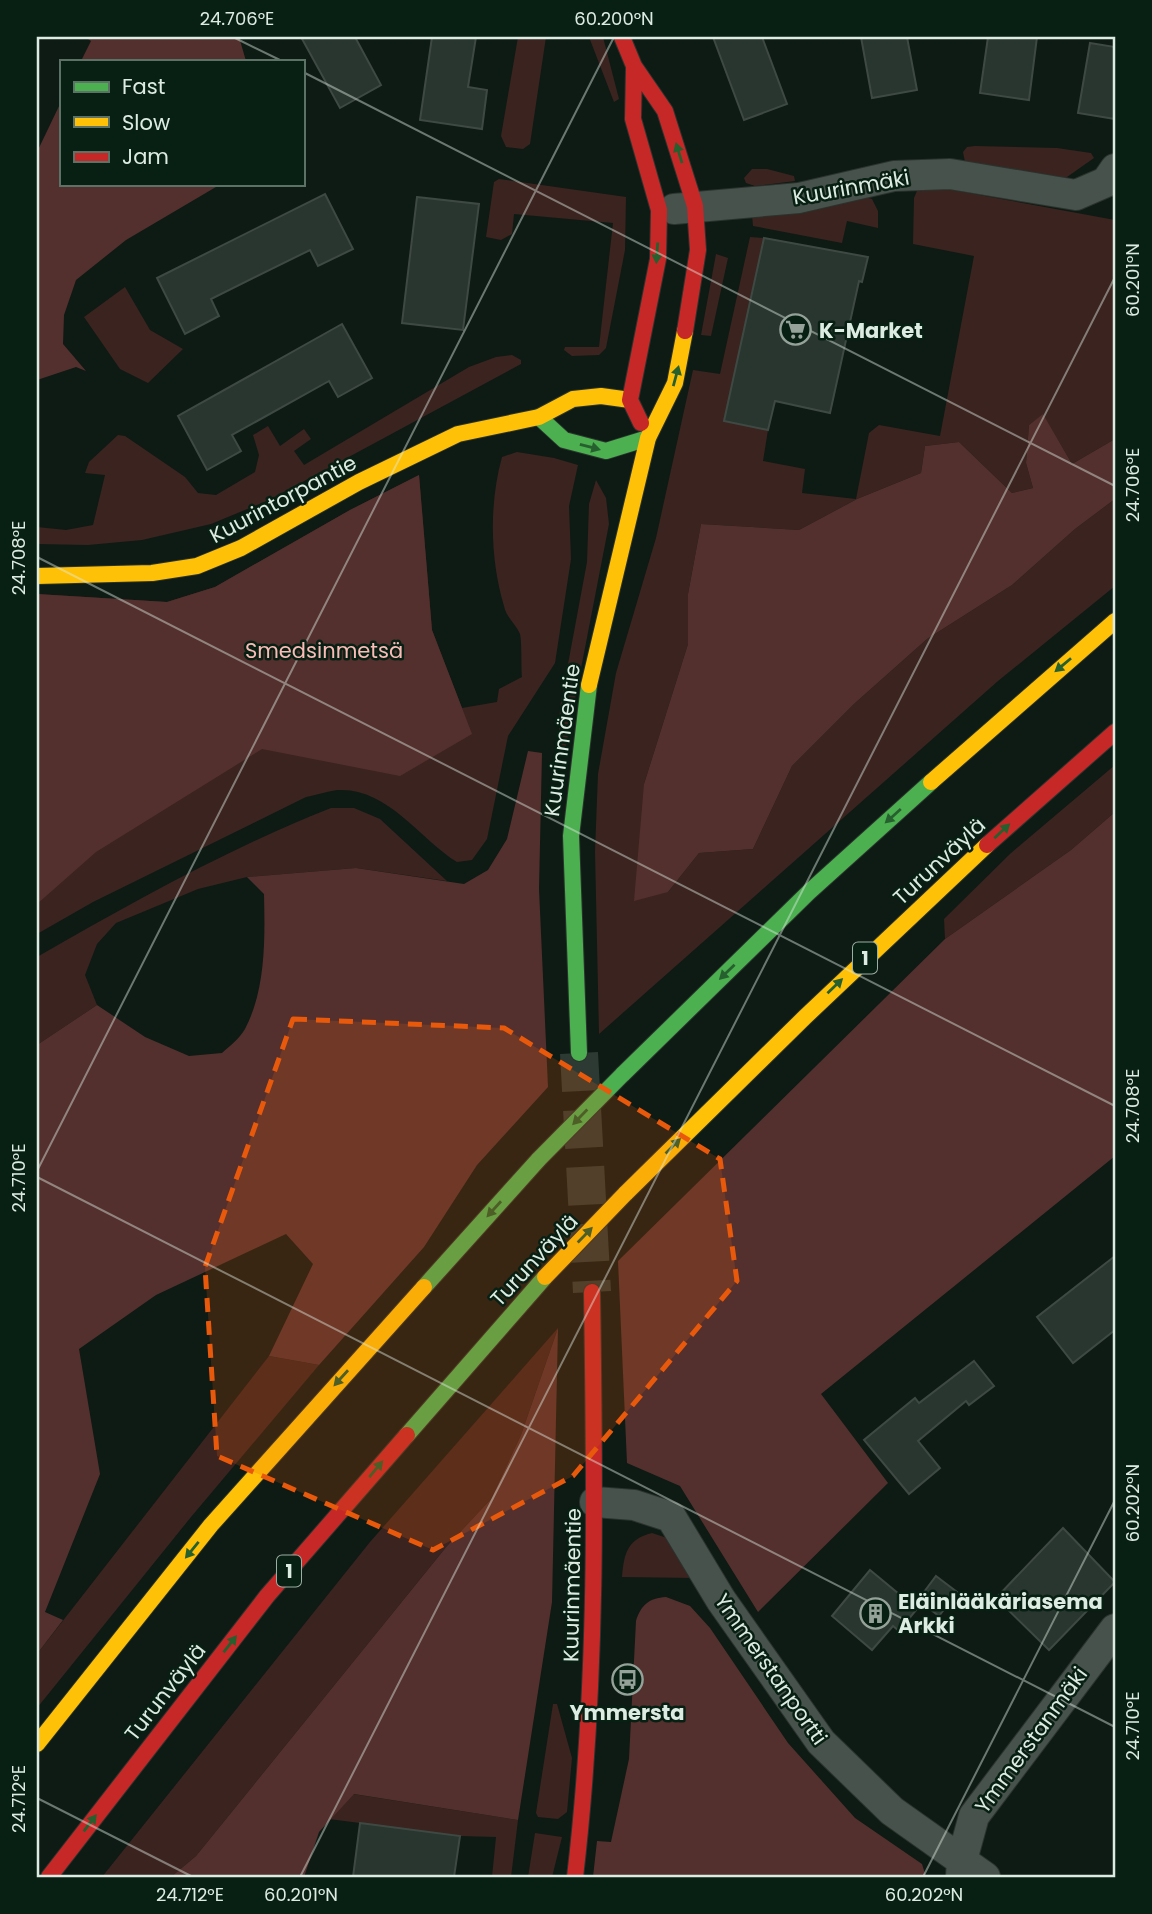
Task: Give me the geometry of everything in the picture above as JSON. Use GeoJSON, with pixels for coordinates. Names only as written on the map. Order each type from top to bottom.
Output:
{"type":"FeatureCollection","features":[{"type":"Feature","properties":{"kind":"main road","name":"Kuurinmäentie"},"geometry":{"type":"LineString","coordinates":[[579,1053],[571,836],[587,692],[648,438],[675,383],[696,274],[695,206],[665,111],[634,66],[622,37]]}},
{"type":"Feature","properties":{"kind":"main road","name":"Kuurinmäentie"},"geometry":{"type":"LineString","coordinates":[[630,400],[658,259],[659,210],[634,119],[634,66]]}},
{"type":"Feature","properties":{"kind":"main road","name":"Kuurintorpantie"},"geometry":{"type":"LineString","coordinates":[[37,576],[152,573],[197,566],[241,548],[359,482],[457,434],[539,416],[573,399],[601,396],[630,400]]}},
{"type":"Feature","properties":{"kind":"main road"},"geometry":{"type":"LineString","coordinates":[[539,416],[564,440],[606,451],[648,438],[630,400]]}},
{"type":"Feature","properties":{"kind":"main road"},"geometry":{"type":"LineString","coordinates":[[37,1744],[211,1525],[539,1159],[809,892],[987,731],[1115,621]]}},
{"type":"Feature","properties":{"kind":"main road","name":"Turunväylä"},"geometry":{"type":"LineString","coordinates":[[49,1877],[267,1596],[545,1277],[834,987],[1039,797],[1115,732]]}},
{"type":"Feature","properties":{"kind":"main road","name":"Kuurinmäentie"},"geometry":{"type":"LineString","coordinates":[[575,1877],[582,1829],[594,1612],[592,1292]]}},
{"type":"Feature","properties":{"kind":"street","name":"Kuurinmäki"},"geometry":{"type":"LineString","coordinates":[[659,210],[799,198],[894,176],[950,174],[1076,195],[1106,182],[1115,169]]}},
{"type":"Feature","properties":{"kind":"street","name":"Ymmerstanportti"},"geometry":{"type":"LineString","coordinates":[[595,1502],[634,1505],[671,1517],[721,1600],[821,1742],[892,1811],[969,1872]]}},
{"type":"Feature","properties":{"kind":"street","name":"Ymmerstanmäki"},"geometry":{"type":"LineString","coordinates":[[969,1872],[974,1816],[1115,1629]]}},
{"type":"Feature","properties":{"kind":"highlighted area"},"geometry":{"type":"Polygon","coordinates":[[[293,1019],[504,1028],[720,1159],[737,1281],[573,1476],[433,1550],[217,1456],[205,1267],[293,1019]]]}},
{"type":"Feature","properties":{"kind":"green space"},"geometry":{"type":"Polygon","coordinates":[[[85,37],[239,37],[246,60],[82,60],[91,41],[85,37]]]}},
{"type":"Feature","properties":{"kind":"green space"},"geometry":{"type":"Polygon","coordinates":[[[518,37],[546,37],[530,144],[523,149],[506,147],[501,136],[518,37]]]}},
{"type":"Feature","properties":{"kind":"green space"},"geometry":{"type":"Polygon","coordinates":[[[589,37],[603,37],[619,99],[614,102],[589,37]]]}},
{"type":"Feature","properties":{"kind":"green space"},"geometry":{"type":"Polygon","coordinates":[[[60,104],[60,186],[218,186],[126,240],[76,280],[64,315],[63,344],[86,371],[76,367],[37,380],[37,152],[60,104]]]}},
{"type":"Feature","properties":{"kind":"green space"},"geometry":{"type":"Polygon","coordinates":[[[967,147],[1057,148],[1091,153],[1094,158],[1067,177],[1055,180],[965,162],[963,152],[967,147]]]}},
{"type":"Feature","properties":{"kind":"green space"},"geometry":{"type":"Polygon","coordinates":[[[752,169],[767,169],[794,176],[795,181],[755,186],[746,183],[744,178],[752,169]]]}},
{"type":"Feature","properties":{"kind":"green space"},"geometry":{"type":"Polygon","coordinates":[[[499,179],[626,197],[625,250],[606,348],[599,355],[572,356],[564,350],[565,347],[599,347],[613,223],[514,214],[512,234],[501,240],[486,237],[494,182],[499,179]]]}},
{"type":"Feature","properties":{"kind":"green space"},"geometry":{"type":"Polygon","coordinates":[[[920,184],[1115,220],[1115,439],[1072,464],[1043,415],[1029,425],[1026,463],[1033,488],[1012,493],[959,442],[925,446],[921,473],[857,499],[799,530],[701,524],[688,594],[688,644],[644,784],[668,892],[699,853],[753,849],[792,766],[854,704],[927,639],[1012,585],[1075,529],[1115,499],[1115,586],[998,681],[599,1034],[595,851],[598,774],[616,673],[656,538],[693,370],[720,374],[750,237],[764,238],[724,420],[768,430],[763,461],[805,469],[802,493],[856,499],[869,433],[879,425],[940,436],[974,256],[913,244],[914,198],[920,184]]]}},
{"type":"Feature","properties":{"kind":"green space"},"geometry":{"type":"Polygon","coordinates":[[[859,195],[872,199],[878,211],[878,228],[847,221],[842,243],[753,226],[752,215],[859,195]]]}},
{"type":"Feature","properties":{"kind":"green space"},"geometry":{"type":"Polygon","coordinates":[[[716,254],[728,258],[711,336],[701,335],[716,254]]]}},
{"type":"Feature","properties":{"kind":"green space"},"geometry":{"type":"Polygon","coordinates":[[[125,287],[150,330],[183,349],[148,383],[120,369],[84,317],[125,287]]]}},
{"type":"Feature","properties":{"kind":"green space"},"geometry":{"type":"Polygon","coordinates":[[[512,355],[521,360],[521,364],[269,500],[211,524],[142,540],[88,545],[37,544],[37,527],[66,530],[93,525],[105,475],[85,473],[89,462],[118,435],[125,436],[185,477],[198,493],[216,495],[255,472],[259,455],[253,435],[268,426],[280,446],[304,429],[311,439],[294,451],[304,465],[469,367],[496,357],[512,355]]]}},
{"type":"Feature","properties":{"kind":"green space"},"geometry":{"type":"Polygon","coordinates":[[[1043,414],[1072,464],[1115,439],[1115,499],[1075,529],[1012,585],[927,639],[854,704],[792,766],[753,849],[699,853],[668,892],[634,901],[644,784],[688,644],[688,594],[701,524],[799,530],[857,499],[921,473],[925,446],[959,442],[1012,493],[1033,488],[1026,463],[1029,425],[1043,414]]]}},
{"type":"Feature","properties":{"kind":"green space","name":"Smedsinmetsä"},"geometry":{"type":"Polygon","coordinates":[[[517,452],[578,465],[569,506],[571,559],[555,663],[508,736],[487,839],[472,860],[457,862],[402,816],[372,797],[356,791],[338,790],[306,797],[93,902],[37,934],[37,594],[167,602],[215,587],[350,510],[419,475],[432,630],[462,708],[497,702],[499,689],[522,677],[520,634],[507,614],[499,588],[493,532],[495,494],[502,457],[517,452]]]}},
{"type":"Feature","properties":{"kind":"green space","name":"Smedsinmetsä"},"geometry":{"type":"Polygon","coordinates":[[[419,475],[432,630],[472,734],[400,776],[262,749],[96,852],[37,904],[37,594],[167,602],[215,587],[350,510],[419,475]]]}},
{"type":"Feature","properties":{"kind":"green space"},"geometry":{"type":"Polygon","coordinates":[[[596,480],[606,498],[609,524],[565,751],[558,750],[560,707],[587,562],[589,504],[596,480]]]}},
{"type":"Feature","properties":{"kind":"green space"},"geometry":{"type":"Polygon","coordinates":[[[528,751],[542,753],[539,889],[548,1087],[477,1165],[424,1247],[319,1365],[269,1356],[313,1264],[286,1234],[156,1295],[79,1349],[100,1474],[45,1612],[63,1620],[37,1654],[37,1045],[97,1005],[145,1037],[189,1056],[222,1053],[245,1029],[261,980],[264,894],[247,877],[356,868],[464,884],[488,870],[507,839],[528,751]]]}},
{"type":"Feature","properties":{"kind":"green space"},"geometry":{"type":"Polygon","coordinates":[[[1115,765],[1115,812],[1071,850],[945,939],[944,919],[1011,853],[1115,765]]]}},
{"type":"Feature","properties":{"kind":"green space"},"geometry":{"type":"Polygon","coordinates":[[[331,808],[354,808],[380,819],[447,881],[356,868],[247,877],[198,889],[116,923],[97,944],[85,975],[97,1005],[37,1045],[37,957],[218,858],[331,808]]]}},
{"type":"Feature","properties":{"kind":"green space"},"geometry":{"type":"Polygon","coordinates":[[[1115,812],[1115,1156],[821,1394],[888,1483],[758,1612],[680,1486],[627,1463],[618,1261],[945,939],[1071,850],[1115,812]]]}},
{"type":"Feature","properties":{"kind":"green space"},"geometry":{"type":"Polygon","coordinates":[[[558,1328],[521,1435],[491,1499],[447,1546],[196,1856],[171,1877],[102,1877],[370,1542],[558,1328]]]}},
{"type":"Feature","properties":{"kind":"green space"},"geometry":{"type":"Polygon","coordinates":[[[558,1328],[552,1602],[518,1820],[354,1794],[319,1832],[304,1877],[171,1877],[196,1856],[447,1546],[491,1499],[521,1435],[558,1328]]]}},
{"type":"Feature","properties":{"kind":"green space"},"geometry":{"type":"Polygon","coordinates":[[[269,1356],[319,1365],[191,1517],[37,1708],[37,1654],[269,1356]]]}},
{"type":"Feature","properties":{"kind":"green space"},"geometry":{"type":"Polygon","coordinates":[[[652,1533],[667,1538],[695,1578],[622,1577],[624,1561],[632,1543],[652,1533]]]}},
{"type":"Feature","properties":{"kind":"green space"},"geometry":{"type":"Polygon","coordinates":[[[666,1597],[690,1606],[710,1628],[788,1743],[855,1818],[922,1864],[926,1877],[593,1877],[597,1841],[611,1842],[629,1759],[636,1621],[646,1603],[666,1597]]]}},
{"type":"Feature","properties":{"kind":"green space"},"geometry":{"type":"Polygon","coordinates":[[[553,1704],[557,1704],[572,1758],[567,1812],[558,1819],[538,1817],[536,1813],[553,1704]]]}},
{"type":"Feature","properties":{"kind":"green space"},"geometry":{"type":"Polygon","coordinates":[[[353,1794],[518,1820],[511,1877],[492,1877],[496,1837],[460,1836],[329,1819],[353,1794]]]}},
{"type":"Feature","properties":{"kind":"green space"},"geometry":{"type":"Polygon","coordinates":[[[535,1833],[562,1837],[552,1877],[528,1877],[535,1833]]]}},
{"type":"Feature","properties":{"kind":"building"},"geometry":{"type":"Polygon","coordinates":[[[301,37],[355,37],[381,85],[340,108],[301,37]]]}},
{"type":"Feature","properties":{"kind":"building"},"geometry":{"type":"Polygon","coordinates":[[[432,37],[476,37],[468,87],[487,90],[482,129],[420,120],[432,37]]]}},
{"type":"Feature","properties":{"kind":"building"},"geometry":{"type":"Polygon","coordinates":[[[713,37],[762,37],[787,104],[744,120],[713,37]]]}},
{"type":"Feature","properties":{"kind":"building"},"geometry":{"type":"Polygon","coordinates":[[[861,37],[907,37],[917,90],[872,98],[861,37]]]}},
{"type":"Feature","properties":{"kind":"building"},"geometry":{"type":"Polygon","coordinates":[[[988,37],[1037,37],[1029,100],[980,93],[988,37]]]}},
{"type":"Feature","properties":{"kind":"building"},"geometry":{"type":"Polygon","coordinates":[[[1090,43],[1115,47],[1115,119],[1078,113],[1090,43]]]}},
{"type":"Feature","properties":{"kind":"building"},"geometry":{"type":"Polygon","coordinates":[[[325,194],[353,249],[318,266],[310,250],[211,299],[219,316],[185,334],[157,278],[325,194]]]}},
{"type":"Feature","properties":{"kind":"building"},"geometry":{"type":"Polygon","coordinates":[[[417,197],[479,204],[463,330],[402,323],[417,197]]]}},
{"type":"Feature","properties":{"kind":"building","name":"K-Market"},"geometry":{"type":"Polygon","coordinates":[[[764,238],[868,257],[862,282],[859,281],[830,413],[775,401],[768,430],[724,421],[764,238]]]}},
{"type":"Feature","properties":{"kind":"building"},"geometry":{"type":"Polygon","coordinates":[[[342,324],[372,378],[338,397],[329,381],[232,435],[241,451],[207,470],[178,416],[342,324]]]}},
{"type":"Feature","properties":{"kind":"building"},"geometry":{"type":"Polygon","coordinates":[[[1115,1256],[1115,1330],[1073,1363],[1037,1317],[1115,1256]]]}},
{"type":"Feature","properties":{"kind":"building"},"geometry":{"type":"Polygon","coordinates":[[[974,1361],[994,1386],[969,1405],[966,1401],[918,1441],[940,1468],[909,1494],[864,1440],[915,1398],[919,1403],[974,1361]]]}},
{"type":"Feature","properties":{"kind":"building"},"geometry":{"type":"Polygon","coordinates":[[[1063,1528],[1115,1582],[1049,1650],[996,1598],[1063,1528]]]}},
{"type":"Feature","properties":{"kind":"building","name":"Eläinlääkäriasema Arkki"},"geometry":{"type":"Polygon","coordinates":[[[870,1570],[917,1609],[899,1631],[893,1626],[872,1650],[832,1616],[870,1570]]]}},
{"type":"Feature","properties":{"kind":"building"},"geometry":{"type":"Polygon","coordinates":[[[936,1576],[957,1592],[939,1616],[918,1600],[936,1576]]]}},
{"type":"Feature","properties":{"kind":"building"},"geometry":{"type":"Polygon","coordinates":[[[360,1823],[460,1836],[454,1877],[353,1877],[360,1823]]]}},
{"type":"Feature","properties":{"kind":"tunnel"},"geometry":{"type":"LineString","coordinates":[[579,1053],[592,1292]]}},
{"type":"Feature","properties":{"kind":"traffic: fast"},"geometry":{"type":"LineString","coordinates":[[539,417],[564,440],[606,451],[648,438]]}},
{"type":"Feature","properties":{"kind":"traffic: fast"},"geometry":{"type":"LineString","coordinates":[[579,1053],[571,836],[589,685]]}},
{"type":"Feature","properties":{"kind":"traffic: fast"},"geometry":{"type":"LineString","coordinates":[[622,1075],[809,892],[931,782]]}},
{"type":"Feature","properties":{"kind":"traffic: fast"},"geometry":{"type":"LineString","coordinates":[[539,1159],[622,1075]]}},
{"type":"Feature","properties":{"kind":"traffic: fast"},"geometry":{"type":"LineString","coordinates":[[424,1287],[539,1159]]}},
{"type":"Feature","properties":{"kind":"traffic: fast"},"geometry":{"type":"LineString","coordinates":[[407,1435],[545,1277]]}},
{"type":"Feature","properties":{"kind":"traffic: slow"},"geometry":{"type":"LineString","coordinates":[[589,685],[648,438],[675,383],[685,331]]}},
{"type":"Feature","properties":{"kind":"traffic: slow"},"geometry":{"type":"LineString","coordinates":[[37,576],[152,573],[197,566],[241,548],[359,482],[458,434],[539,417],[573,399],[601,396],[630,400]]}},
{"type":"Feature","properties":{"kind":"traffic: slow"},"geometry":{"type":"LineString","coordinates":[[931,782],[1115,621]]}},
{"type":"Feature","properties":{"kind":"traffic: slow"},"geometry":{"type":"LineString","coordinates":[[625,1194],[805,1017],[987,845]]}},
{"type":"Feature","properties":{"kind":"traffic: slow"},"geometry":{"type":"LineString","coordinates":[[545,1277],[625,1194]]}},
{"type":"Feature","properties":{"kind":"traffic: slow"},"geometry":{"type":"LineString","coordinates":[[37,1744],[211,1525],[424,1287]]}},
{"type":"Feature","properties":{"kind":"traffic: jam"},"geometry":{"type":"LineString","coordinates":[[622,37],[634,66],[665,111],[695,206],[698,250],[685,331]]}},
{"type":"Feature","properties":{"kind":"traffic: jam"},"geometry":{"type":"LineString","coordinates":[[634,66],[633,119],[659,210],[658,259],[630,400],[641,423]]}},
{"type":"Feature","properties":{"kind":"traffic: jam"},"geometry":{"type":"LineString","coordinates":[[987,845],[1115,732]]}},
{"type":"Feature","properties":{"kind":"traffic: jam"},"geometry":{"type":"LineString","coordinates":[[575,1877],[588,1731],[591,1658],[594,1512],[592,1292]]}},
{"type":"Feature","properties":{"kind":"traffic: jam"},"geometry":{"type":"LineString","coordinates":[[49,1877],[267,1596],[407,1435]]}},
{"type":"Feature","properties":{"kind":"place","name":"K-Market"},"geometry":{"type":"Point","coordinates":[796,330]}},
{"type":"Feature","properties":{"kind":"place","name":"Eläinlääkäriasema Arkki"},"geometry":{"type":"Point","coordinates":[875,1613]}},
{"type":"Feature","properties":{"kind":"place","name":"Ymmersta"},"geometry":{"type":"Point","coordinates":[627,1680]}}]}
